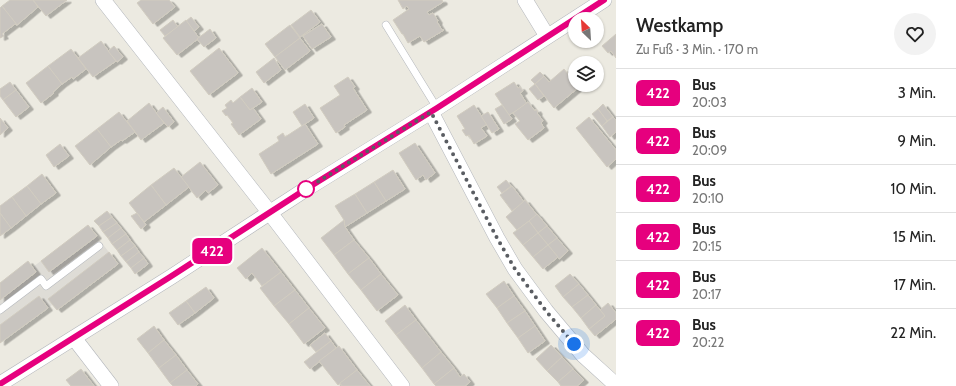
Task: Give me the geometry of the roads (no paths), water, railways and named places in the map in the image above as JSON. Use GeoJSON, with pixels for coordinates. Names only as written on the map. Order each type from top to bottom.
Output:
{"type":"FeatureCollection","features":[{"type":"Feature","properties":{"kind":"street"},"geometry":{"type":"LineString","coordinates":[[103,0],[270,213],[402,386]]}},
{"type":"Feature","properties":{"kind":"street"},"geometry":{"type":"LineString","coordinates":[[525,0],[547,36]]}},
{"type":"Feature","properties":{"kind":"street"},"geometry":{"type":"LineString","coordinates":[[0,384],[434,110],[604,0]]}},
{"type":"Feature","properties":{"kind":"street"},"geometry":{"type":"LineString","coordinates":[[434,110],[497,238],[519,274],[546,311],[583,355],[616,385]]}},
{"type":"Feature","properties":{"kind":"street"},"geometry":{"type":"LineString","coordinates":[[74,338],[111,386]]}},
{"type":"Feature","properties":{"kind":"lane"},"geometry":{"type":"LineString","coordinates":[[386,25],[434,110]]}},
{"type":"Feature","properties":{"kind":"lane"},"geometry":{"type":"LineString","coordinates":[[0,310],[41,279],[46,286],[99,246]]}}]}
